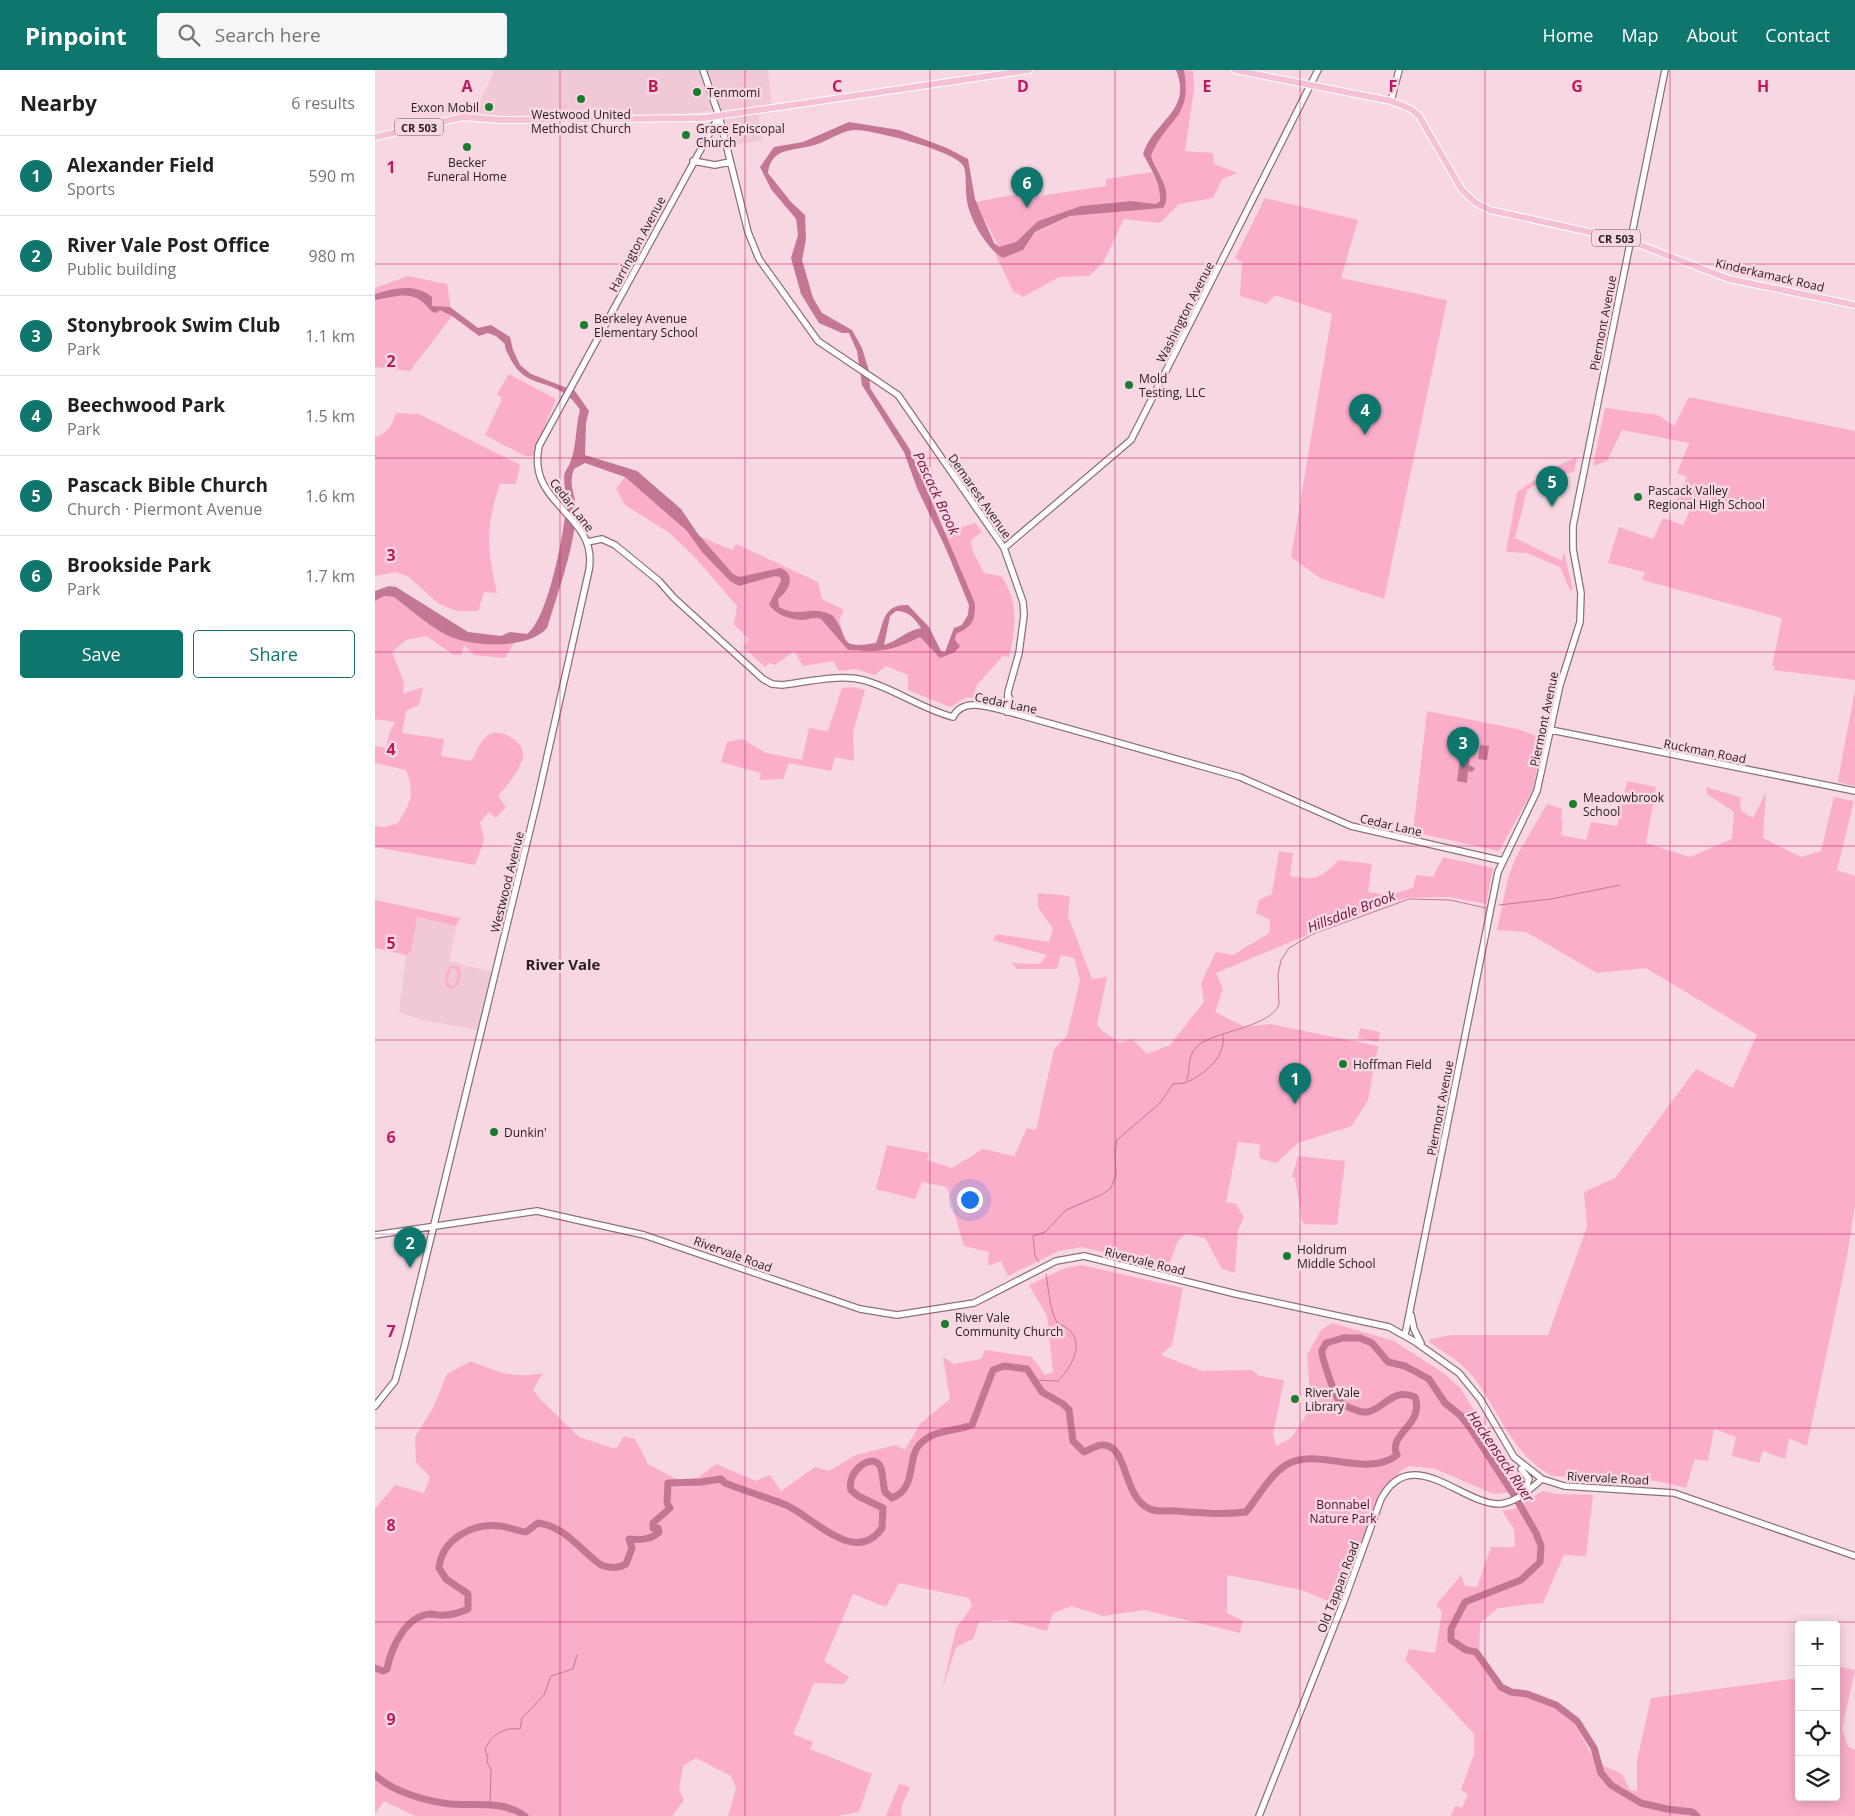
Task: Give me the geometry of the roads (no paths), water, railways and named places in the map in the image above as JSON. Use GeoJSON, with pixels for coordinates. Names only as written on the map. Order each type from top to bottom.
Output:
{"type":"FeatureCollection","features":[{"type":"Feature","properties":{"kind":"main road","name":"CR 503"},"geometry":{"type":"LineString","coordinates":[[375,137],[463,118],[511,120],[698,118],[719,116],[1029,70]]}},
{"type":"Feature","properties":{"kind":"main road","name":"Kinderkamack Road"},"geometry":{"type":"LineString","coordinates":[[1235,70],[1391,101],[1411,109],[1419,116],[1457,183],[1469,198],[1497,213],[1630,241],[1729,279],[1855,306]]}},
{"type":"Feature","properties":{"kind":"street"},"geometry":{"type":"LineString","coordinates":[[693,161],[715,166],[730,162],[719,116],[703,70]]}},
{"type":"Feature","properties":{"kind":"street","name":"Washington Avenue"},"geometry":{"type":"LineString","coordinates":[[1004,548],[1131,440],[1318,70]]}},
{"type":"Feature","properties":{"kind":"street"},"geometry":{"type":"LineString","coordinates":[[1391,101],[1399,70]]}},
{"type":"Feature","properties":{"kind":"street","name":"Piermont Avenue"},"geometry":{"type":"LineString","coordinates":[[1405,1335],[1498,872],[1537,793],[1560,685],[1580,622],[1581,593],[1573,549],[1573,526],[1665,70]]}},
{"type":"Feature","properties":{"kind":"street","name":"Harrington Avenue"},"geometry":{"type":"LineString","coordinates":[[537,463],[541,441],[719,116]]}},
{"type":"Feature","properties":{"kind":"street","name":"Demarest Avenue"},"geometry":{"type":"LineString","coordinates":[[730,162],[751,241],[759,259],[811,334],[898,396],[1004,548],[1023,602],[1025,615],[1007,694],[1007,712]]}},
{"type":"Feature","properties":{"kind":"street","name":"Cedar Lane"},"geometry":{"type":"LineString","coordinates":[[537,463],[541,481],[587,542],[602,539],[615,545],[659,581],[674,598],[763,679],[772,684],[782,685],[856,679],[871,683],[932,712],[953,717],[959,709],[967,706],[1019,714],[1240,777],[1351,826],[1503,861]]}},
{"type":"Feature","properties":{"kind":"street","name":"Westwood Avenue"},"geometry":{"type":"LineString","coordinates":[[375,1406],[391,1387],[397,1376],[435,1225],[571,656],[591,563],[587,542]]}},
{"type":"Feature","properties":{"kind":"street"},"geometry":{"type":"LineString","coordinates":[[1007,694],[1013,709],[1019,714]]}},
{"type":"Feature","properties":{"kind":"street","name":"Demarest Avenue"},"geometry":{"type":"LineString","coordinates":[[995,709],[1000,706],[1007,694]]}},
{"type":"Feature","properties":{"kind":"street","name":"Ruckman Road"},"geometry":{"type":"LineString","coordinates":[[1551,730],[1855,791]]}},
{"type":"Feature","properties":{"kind":"street","name":"Rivervale Road"},"geometry":{"type":"LineString","coordinates":[[375,1235],[526,1212],[548,1213],[644,1235],[860,1309],[890,1315],[974,1303],[1056,1261],[1084,1256],[1236,1294],[1389,1327],[1405,1335],[1454,1369],[1467,1382],[1509,1450],[1526,1468],[1542,1479],[1564,1486],[1674,1494],[1855,1556]]}},
{"type":"Feature","properties":{"kind":"street"},"geometry":{"type":"LineString","coordinates":[[1410,1309],[1414,1329],[1426,1349]]}},
{"type":"Feature","properties":{"kind":"street"},"geometry":{"type":"LineString","coordinates":[[1509,1450],[1513,1461],[1528,1476],[1529,1482],[1523,1494]]}},
{"type":"Feature","properties":{"kind":"street","name":"Old Tappan Road"},"geometry":{"type":"LineString","coordinates":[[1259,1816],[1344,1601],[1381,1499],[1388,1488],[1400,1479],[1418,1475],[1430,1477],[1491,1503],[1501,1504],[1523,1494],[1542,1479]]}},
{"type":"Feature","properties":{"kind":"waterway","name":"Hillsdale Brook"},"geometry":{"type":"LineString","coordinates":[[1499,905],[1551,899],[1620,885]]}},
{"type":"Feature","properties":{"kind":"waterway","name":"Hillsdale Brook"},"geometry":{"type":"LineString","coordinates":[[1039,1262],[1035,1256],[1033,1236],[1045,1232],[1066,1210],[1101,1195],[1111,1188],[1116,1175],[1115,1151],[1117,1140],[1160,1103],[1173,1084],[1185,1083],[1191,1057],[1197,1047],[1211,1038],[1256,1023],[1274,1012],[1279,1005],[1278,974],[1281,960],[1289,948],[1313,934],[1409,899],[1450,900],[1486,908]]}},
{"type":"Feature","properties":{"kind":"waterway","name":"Hillsdale Brook"},"geometry":{"type":"LineString","coordinates":[[1187,1082],[1201,1074],[1218,1058],[1223,1044],[1223,1036]]}},
{"type":"Feature","properties":{"kind":"waterway","name":"Hillsdale Brook"},"geometry":{"type":"LineString","coordinates":[[1035,1380],[1058,1381],[1070,1366],[1076,1349],[1076,1341],[1073,1334],[1067,1328],[1057,1323],[1054,1317],[1046,1274]]}},
{"type":"Feature","properties":{"kind":"waterway","name":"Hackensack River"},"geometry":{"type":"LineString","coordinates":[[375,1668],[383,1671],[387,1669],[396,1643],[406,1627],[413,1621],[421,1616],[430,1614],[451,1614],[468,1609],[468,1594],[446,1579],[439,1568],[441,1558],[452,1541],[469,1530],[479,1527],[500,1526],[526,1532],[538,1523],[548,1525],[572,1540],[601,1565],[610,1567],[623,1566],[626,1564],[632,1548],[629,1539],[645,1539],[659,1532],[658,1528],[653,1528],[653,1523],[670,1508],[667,1503],[668,1483],[721,1479],[725,1483],[786,1505],[847,1541],[859,1542],[871,1539],[882,1528],[883,1508],[858,1496],[851,1490],[851,1483],[856,1470],[867,1462],[873,1461],[877,1463],[881,1468],[885,1492],[892,1498],[900,1494],[908,1481],[915,1451],[919,1445],[937,1433],[972,1425],[993,1370],[1004,1366],[1027,1369],[1042,1392],[1063,1404],[1069,1410],[1073,1441],[1084,1452],[1102,1445],[1111,1447],[1117,1453],[1134,1493],[1150,1509],[1211,1513],[1246,1512],[1275,1474],[1286,1465],[1298,1460],[1312,1459],[1371,1464],[1385,1462],[1397,1455],[1395,1448],[1397,1441],[1415,1415],[1417,1407],[1415,1397],[1400,1395],[1373,1410],[1367,1412],[1356,1410],[1339,1401],[1326,1368],[1322,1354],[1326,1343],[1343,1338],[1360,1338],[1372,1343],[1388,1362],[1405,1366],[1429,1379],[1445,1403],[1460,1415],[1471,1429],[1514,1495],[1536,1533],[1541,1546],[1540,1562],[1521,1580],[1465,1602],[1451,1629],[1451,1640],[1466,1650],[1476,1652],[1501,1687],[1511,1692],[1527,1694],[1556,1705],[1577,1721],[1594,1748],[1601,1773],[1611,1785],[1641,1803],[1692,1812],[1697,1816]]}},
{"type":"Feature","properties":{"kind":"waterway"},"geometry":{"type":"LineString","coordinates":[[490,1805],[491,1770],[487,1762],[488,1758],[485,1749],[499,1733],[508,1729],[520,1729],[522,1718],[544,1695],[551,1676],[573,1669],[577,1655]]}},
{"type":"Feature","properties":{"kind":"waterway","name":"Hackensack River"},"geometry":{"type":"LineString","coordinates":[[375,1775],[400,1791],[420,1798],[450,1804],[498,1806],[508,1808],[525,1816]]}},
{"type":"Feature","properties":{"kind":"place","name":"Tenmomi"},"geometry":{"type":"Point","coordinates":[697,92]}},
{"type":"Feature","properties":{"kind":"place","name":"Westwood United Methodist Church"},"geometry":{"type":"Point","coordinates":[581,99]}},
{"type":"Feature","properties":{"kind":"place","name":"Exxon Mobil"},"geometry":{"type":"Point","coordinates":[489,107]}},
{"type":"Feature","properties":{"kind":"place","name":"Grace Episcopal Church"},"geometry":{"type":"Point","coordinates":[686,135]}},
{"type":"Feature","properties":{"kind":"place","name":"Becker Funeral Home"},"geometry":{"type":"Point","coordinates":[467,147]}},
{"type":"Feature","properties":{"kind":"place","name":"Brookside Park"},"geometry":{"type":"Point","coordinates":[1027,208]}},
{"type":"Feature","properties":{"kind":"place","name":"Berkeley Avenue Elementary School"},"geometry":{"type":"Point","coordinates":[584,325]}},
{"type":"Feature","properties":{"kind":"place","name":"Mold Testing, LLC"},"geometry":{"type":"Point","coordinates":[1129,385]}},
{"type":"Feature","properties":{"kind":"place","name":"Beechwood Park"},"geometry":{"type":"Point","coordinates":[1365,435]}},
{"type":"Feature","properties":{"kind":"place","name":"Pascack Valley Regional High School"},"geometry":{"type":"Point","coordinates":[1638,497]}},
{"type":"Feature","properties":{"kind":"place","name":"Pascack Bible Church"},"geometry":{"type":"Point","coordinates":[1552,507]}},
{"type":"Feature","properties":{"kind":"place","name":"Stonybrook Swim Club"},"geometry":{"type":"Point","coordinates":[1463,768]}},
{"type":"Feature","properties":{"kind":"place","name":"Meadowbrook School"},"geometry":{"type":"Point","coordinates":[1573,804]}},
{"type":"Feature","properties":{"kind":"place","name":"Hoffman Field"},"geometry":{"type":"Point","coordinates":[1343,1064]}},
{"type":"Feature","properties":{"kind":"place","name":"Alexander Field"},"geometry":{"type":"Point","coordinates":[1295,1104]}},
{"type":"Feature","properties":{"kind":"place","name":"Dunkin'"},"geometry":{"type":"Point","coordinates":[494,1132]}},
{"type":"Feature","properties":{"kind":"place","name":"Holdrum Middle School"},"geometry":{"type":"Point","coordinates":[1287,1256]}},
{"type":"Feature","properties":{"kind":"place","name":"River Vale Post Office"},"geometry":{"type":"Point","coordinates":[410,1268]}},
{"type":"Feature","properties":{"kind":"place","name":"River Vale Community Church"},"geometry":{"type":"Point","coordinates":[945,1324]}},
{"type":"Feature","properties":{"kind":"place","name":"River Vale Library"},"geometry":{"type":"Point","coordinates":[1295,1399]}},
{"type":"Feature","properties":{"kind":"district","name":"River Vale"},"geometry":{"type":"Point","coordinates":[563,964]}},
{"type":"Feature","properties":{"kind":"water label","name":"Pascack Brook"},"geometry":{"type":"Point","coordinates":[937,493]}},
{"type":"Feature","properties":{"kind":"park label","name":"Bonnabel Nature Park"},"geometry":{"type":"Point","coordinates":[1343,1511]}}]}
